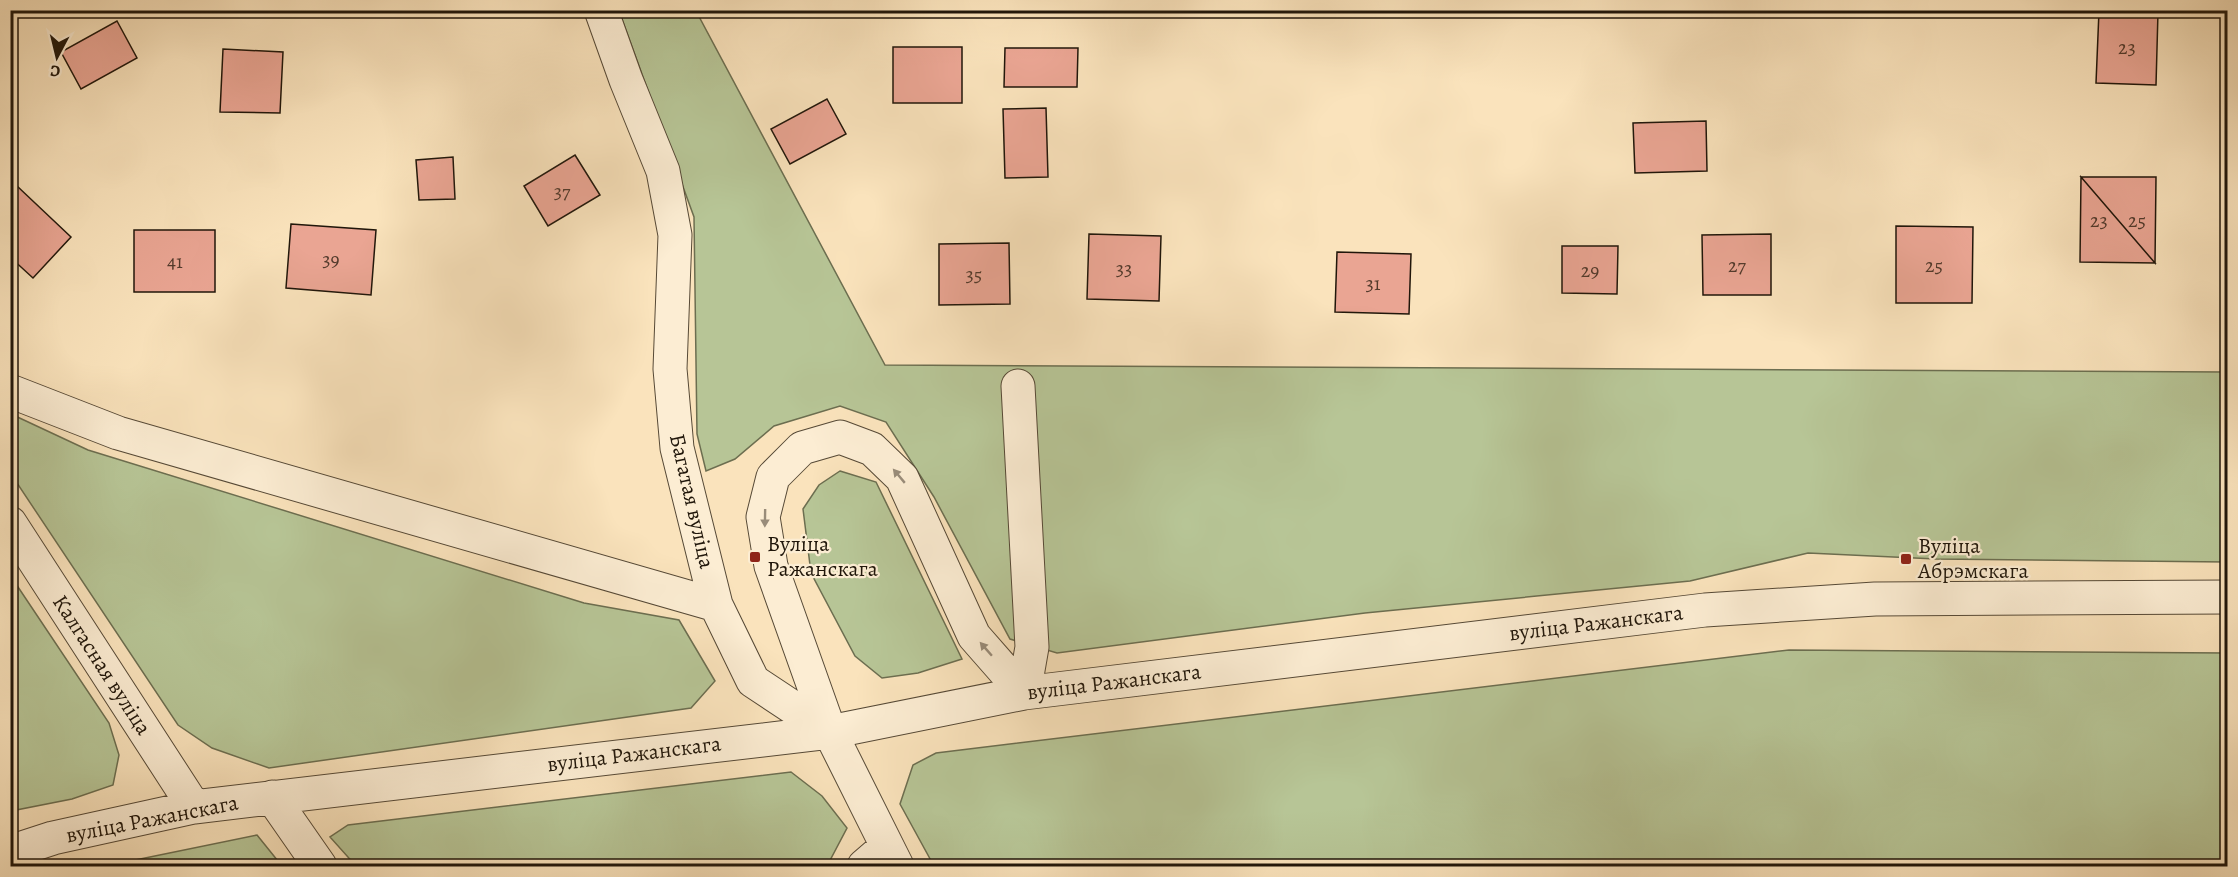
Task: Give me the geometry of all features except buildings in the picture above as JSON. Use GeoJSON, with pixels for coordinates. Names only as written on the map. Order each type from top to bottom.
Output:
{"type":"FeatureCollection","features":[{"type":"Feature","properties":{"kind":"street","name":"Багатая вуліца"},"geometry":{"type":"LineString","coordinates":[[601,10],[626,80],[663,171],[675,235],[670,369],[677,448],[716,605],[753,681],[830,732]]}},
{"type":"Feature","properties":{"kind":"street"},"geometry":{"type":"LineString","coordinates":[[1018,386],[1032,647],[1024,693]]}},
{"type":"Feature","properties":{"kind":"street"},"geometry":{"type":"LineString","coordinates":[[10,391],[117,433],[716,605]]}},
{"type":"Feature","properties":{"kind":"street"},"geometry":{"type":"LineString","coordinates":[[882,860],[830,732],[771,566],[763,517],[773,477],[802,448],[840,438],[872,448],[902,478],[974,636],[1024,693]]}},
{"type":"Feature","properties":{"kind":"street","name":"Калгасная вуліца"},"geometry":{"type":"LineString","coordinates":[[10,523],[194,807]]}},
{"type":"Feature","properties":{"kind":"street","name":"вуліца Ражанскага"},"geometry":{"type":"LineString","coordinates":[[10,852],[53,838],[194,807],[830,732],[1024,693],[1705,610],[1875,600],[2228,597]]}},
{"type":"Feature","properties":{"kind":"street"},"geometry":{"type":"LineString","coordinates":[[272,797],[320,867]]}},
{"type":"Feature","properties":{"kind":"green space"},"geometry":{"type":"Polygon","coordinates":[[[619,11],[696,11],[885,365],[2226,372],[2227,11],[2227,562],[1936,559],[1808,553],[1690,581],[1365,613],[1057,653],[1010,639],[934,497],[886,422],[840,406],[774,426],[735,459],[706,471],[697,434],[694,217],[619,11]]]}},
{"type":"Feature","properties":{"kind":"green space"},"geometry":{"type":"Polygon","coordinates":[[[11,414],[88,450],[584,603],[679,620],[715,681],[691,708],[269,768],[212,748],[178,725],[11,474],[11,414]]]}},
{"type":"Feature","properties":{"kind":"green space"},"geometry":{"type":"Polygon","coordinates":[[[840,471],[876,482],[962,659],[918,673],[882,678],[855,656],[811,573],[803,509],[819,485],[840,471]]]}},
{"type":"Feature","properties":{"kind":"green space"},"geometry":{"type":"Polygon","coordinates":[[[10,575],[109,723],[119,755],[113,785],[72,799],[11,811],[10,575]]]}},
{"type":"Feature","properties":{"kind":"green space"},"geometry":{"type":"Polygon","coordinates":[[[1789,650],[2227,653],[2227,866],[934,866],[900,804],[913,765],[936,753],[1789,650]]]}},
{"type":"Feature","properties":{"kind":"green space"},"geometry":{"type":"Polygon","coordinates":[[[791,772],[822,796],[847,828],[827,866],[356,866],[330,837],[348,825],[791,772]]]}},
{"type":"Feature","properties":{"kind":"green space"},"geometry":{"type":"Polygon","coordinates":[[[257,835],[282,866],[106,866],[257,835]]]}},
{"type":"Feature","properties":{"kind":"place","name":"Вуліца Ражанскага"},"geometry":{"type":"Point","coordinates":[755,557]}},
{"type":"Feature","properties":{"kind":"place","name":"Вуліца Абрэмскага"},"geometry":{"type":"Point","coordinates":[1906,559]}}]}
